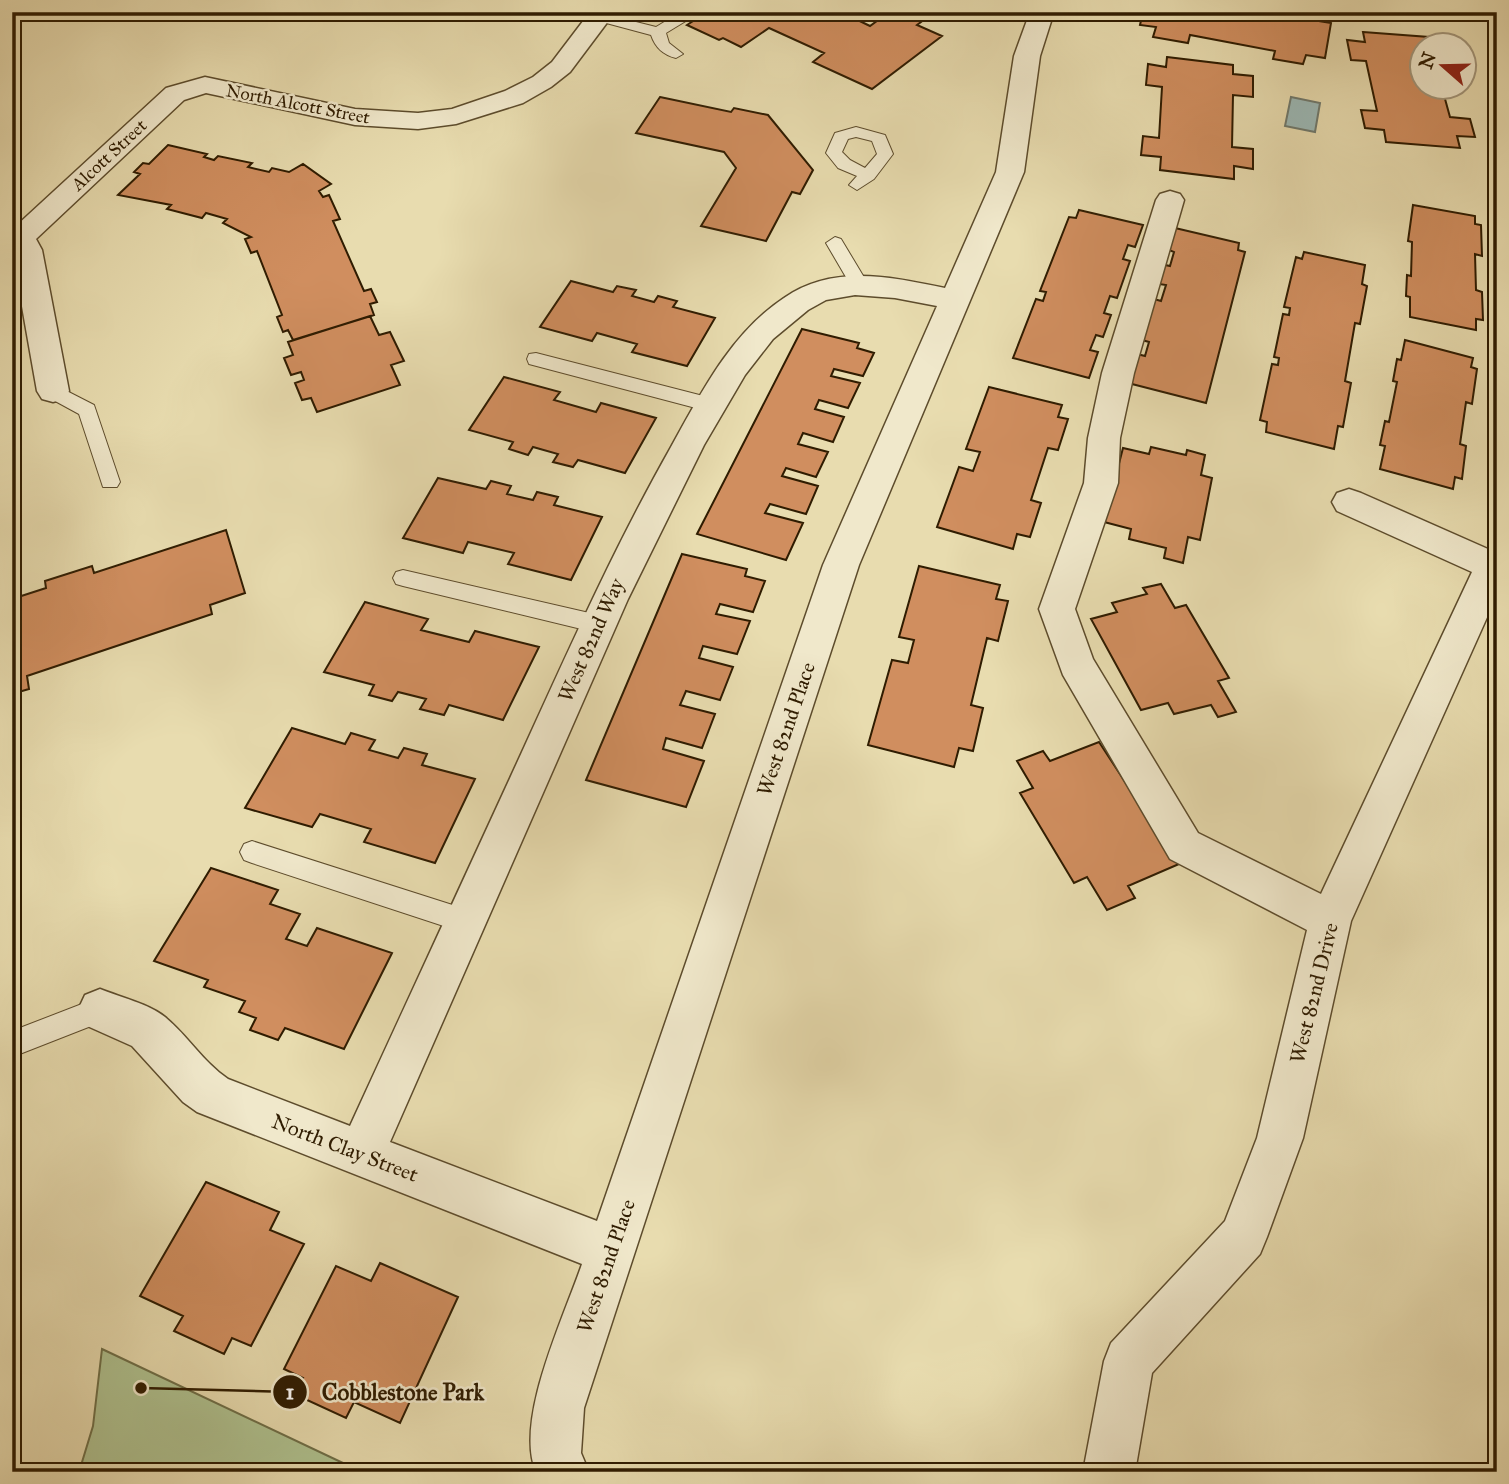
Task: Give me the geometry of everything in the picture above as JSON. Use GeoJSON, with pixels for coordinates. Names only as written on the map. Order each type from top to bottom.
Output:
{"type":"FeatureCollection","features":[{"type":"Feature","properties":{"kind":"street","name":"West 82nd Place"},"geometry":{"type":"LineString","coordinates":[[559,1463],[558,1408],[841,565],[1010,172],[1027,56],[1028,14]]}},
{"type":"Feature","properties":{"kind":"street","name":"North Alcott Street"},"geometry":{"type":"LineString","coordinates":[[205,85],[355,117],[406,121],[446,117],[487,108],[542,82],[561,67],[602,15]]}},
{"type":"Feature","properties":{"kind":"street","name":"Alcott Street"},"geometry":{"type":"LineString","coordinates":[[16,235],[175,94],[205,85]]}},
{"type":"Feature","properties":{"kind":"street"},"geometry":{"type":"LineString","coordinates":[[1170,200],[1118,373],[1104,438],[1101,483],[1057,608],[1076,664],[1184,846],[1331,920]]}},
{"type":"Feature","properties":{"kind":"street"},"geometry":{"type":"LineString","coordinates":[[16,235],[27,250],[53,391]]}},
{"type":"Feature","properties":{"kind":"street","name":"West 82nd Way"},"geometry":{"type":"LineString","coordinates":[[361,1154],[635,546],[711,405],[747,349],[776,319],[814,293],[859,284],[956,300]]}},
{"type":"Feature","properties":{"kind":"street","name":"West 82nd Drive"},"geometry":{"type":"LineString","coordinates":[[1109,1472],[1129,1360],[1243,1237],[1280,1138],[1331,920],[1492,565],[1349,502]]}},
{"type":"Feature","properties":{"kind":"street","name":"North Clay Street"},"geometry":{"type":"LineString","coordinates":[[100,1010],[148,1031],[199,1086],[213,1096],[611,1251]]}},
{"type":"Feature","properties":{"kind":"lane"},"geometry":{"type":"LineString","coordinates":[[602,15],[658,32],[684,16]]}},
{"type":"Feature","properties":{"kind":"lane"},"geometry":{"type":"LineString","coordinates":[[658,32],[662,45],[676,54]]}},
{"type":"Feature","properties":{"kind":"lane"},"geometry":{"type":"LineString","coordinates":[[835,243],[859,284]]}},
{"type":"Feature","properties":{"kind":"lane"},"geometry":{"type":"LineString","coordinates":[[537,359],[711,405]]}},
{"type":"Feature","properties":{"kind":"lane"},"geometry":{"type":"LineString","coordinates":[[53,391],[87,410],[110,482]]}},
{"type":"Feature","properties":{"kind":"lane"},"geometry":{"type":"LineString","coordinates":[[403,578],[598,624]]}},
{"type":"Feature","properties":{"kind":"lane"},"geometry":{"type":"LineString","coordinates":[[252,852],[465,921]]}},
{"type":"Feature","properties":{"kind":"lane"},"geometry":{"type":"LineString","coordinates":[[12,1044],[100,1010]]}},
{"type":"Feature","properties":{"kind":"green space"},"geometry":{"type":"Polygon","coordinates":[[[102,1349],[362,1472],[79,1472],[93,1426],[102,1349]]]}},
{"type":"Feature","properties":{"kind":"water"},"geometry":{"type":"Polygon","coordinates":[[[1291,97],[1320,103],[1315,132],[1285,126],[1291,97]]]}},
{"type":"Feature","properties":{"kind":"building"},"geometry":{"type":"Polygon","coordinates":[[[707,12],[841,12],[870,26],[889,12],[909,12],[925,19],[917,25],[942,36],[872,89],[813,62],[824,53],[769,28],[741,47],[687,25],[707,12]]]}},
{"type":"Feature","properties":{"kind":"building"},"geometry":{"type":"Polygon","coordinates":[[[1143,12],[1266,12],[1282,15],[1283,12],[1314,12],[1312,20],[1331,23],[1325,58],[1306,55],[1303,64],[1273,59],[1275,51],[1190,35],[1188,43],[1153,37],[1156,27],[1140,25],[1143,12]]]}},
{"type":"Feature","properties":{"kind":"building"},"geometry":{"type":"Polygon","coordinates":[[[1363,32],[1408,35],[1408,102],[1446,102],[1450,117],[1470,119],[1475,137],[1457,136],[1460,148],[1386,142],[1384,130],[1365,128],[1361,110],[1377,111],[1366,61],[1351,60],[1347,40],[1365,42],[1363,32]]]}},
{"type":"Feature","properties":{"kind":"building"},"geometry":{"type":"Polygon","coordinates":[[[1167,57],[1233,65],[1233,74],[1253,76],[1253,97],[1233,95],[1232,147],[1253,149],[1253,169],[1234,166],[1234,179],[1160,170],[1161,157],[1141,155],[1143,136],[1159,138],[1162,87],[1146,85],[1148,64],[1166,67],[1167,57]]]}},
{"type":"Feature","properties":{"kind":"building"},"geometry":{"type":"Polygon","coordinates":[[[660,97],[731,112],[734,108],[768,115],[813,170],[800,194],[792,192],[766,241],[701,226],[736,168],[724,152],[636,133],[660,97]]]}},
{"type":"Feature","properties":{"kind":"building"},"geometry":{"type":"Polygon","coordinates":[[[168,145],[207,154],[204,157],[214,160],[218,156],[252,163],[248,167],[269,172],[272,168],[289,172],[303,164],[331,184],[319,191],[323,197],[329,195],[340,219],[333,221],[364,291],[371,289],[377,302],[370,304],[374,315],[293,340],[288,330],[283,332],[277,317],[282,315],[257,251],[251,253],[245,239],[251,237],[223,223],[227,219],[206,213],[202,218],[167,209],[171,205],[118,195],[140,174],[134,172],[143,163],[149,164],[168,145]]]}},
{"type":"Feature","properties":{"kind":"building"},"geometry":{"type":"Polygon","coordinates":[[[1413,205],[1475,216],[1475,224],[1481,225],[1482,256],[1475,254],[1476,290],[1482,292],[1483,320],[1476,319],[1476,330],[1410,317],[1410,297],[1406,296],[1407,275],[1411,276],[1412,242],[1408,241],[1413,205]]]}},
{"type":"Feature","properties":{"kind":"building"},"geometry":{"type":"Polygon","coordinates":[[[1079,210],[1143,225],[1135,247],[1128,245],[1123,259],[1130,261],[1117,298],[1110,296],[1104,313],[1111,315],[1103,337],[1096,335],[1090,350],[1098,352],[1089,378],[1013,358],[1036,299],[1043,301],[1046,292],[1040,291],[1069,217],[1076,218],[1079,210]]]}},
{"type":"Feature","properties":{"kind":"building"},"geometry":{"type":"Polygon","coordinates":[[[1175,228],[1239,243],[1238,250],[1245,252],[1206,403],[1128,383],[1137,354],[1145,356],[1149,342],[1142,340],[1154,299],[1161,301],[1166,285],[1159,284],[1165,265],[1170,266],[1174,252],[1169,250],[1175,228]]]}},
{"type":"Feature","properties":{"kind":"building"},"geometry":{"type":"Polygon","coordinates":[[[1304,252],[1365,265],[1362,284],[1367,286],[1360,324],[1355,323],[1345,381],[1351,383],[1343,427],[1338,426],[1334,449],[1266,432],[1267,422],[1260,420],[1272,364],[1278,365],[1279,358],[1274,357],[1283,314],[1289,315],[1290,308],[1284,307],[1296,257],[1302,259],[1304,252]]]}},
{"type":"Feature","properties":{"kind":"building"},"geometry":{"type":"Polygon","coordinates":[[[571,281],[613,292],[617,286],[636,290],[632,296],[654,302],[658,296],[677,301],[673,307],[715,318],[687,366],[632,352],[637,344],[597,333],[592,341],[540,327],[571,281]]]}},
{"type":"Feature","properties":{"kind":"building"},"geometry":{"type":"Polygon","coordinates":[[[370,316],[379,335],[390,332],[404,361],[391,365],[400,385],[317,412],[311,398],[302,400],[295,383],[304,380],[301,372],[291,375],[284,358],[293,355],[288,342],[370,316]]]}},
{"type":"Feature","properties":{"kind":"building"},"geometry":{"type":"Polygon","coordinates":[[[802,329],[859,343],[857,348],[874,353],[863,376],[834,369],[831,376],[860,383],[848,408],[819,400],[815,409],[844,417],[833,442],[803,433],[798,444],[828,452],[816,477],[786,468],[782,476],[818,486],[806,514],[770,504],[765,513],[803,523],[786,560],[697,534],[802,329]]]}},
{"type":"Feature","properties":{"kind":"building"},"geometry":{"type":"Polygon","coordinates":[[[1405,340],[1473,358],[1471,367],[1477,369],[1472,404],[1466,402],[1460,444],[1466,446],[1462,479],[1455,477],[1453,489],[1380,469],[1385,446],[1380,445],[1385,421],[1389,422],[1397,382],[1393,381],[1397,359],[1401,360],[1405,340]]]}},
{"type":"Feature","properties":{"kind":"building"},"geometry":{"type":"Polygon","coordinates":[[[504,377],[560,392],[554,400],[596,412],[601,403],[656,418],[625,473],[578,460],[573,467],[553,462],[558,454],[533,447],[528,455],[509,449],[513,442],[469,430],[504,377]]]}},
{"type":"Feature","properties":{"kind":"building"},"geometry":{"type":"Polygon","coordinates":[[[989,387],[1062,405],[1058,417],[1068,419],[1058,450],[1048,448],[1031,500],[1041,503],[1030,537],[1017,534],[1013,549],[937,527],[959,467],[973,471],[980,452],[966,449],[989,387]]]}},
{"type":"Feature","properties":{"kind":"building"},"geometry":{"type":"Polygon","coordinates":[[[1151,447],[1186,455],[1187,450],[1205,455],[1201,475],[1212,478],[1200,540],[1188,537],[1183,563],[1164,558],[1166,548],[1129,539],[1131,529],[1104,522],[1123,448],[1149,454],[1151,447]]]}},
{"type":"Feature","properties":{"kind":"building"},"geometry":{"type":"Polygon","coordinates":[[[438,478],[486,489],[491,481],[511,486],[507,494],[533,500],[537,492],[558,497],[554,505],[602,517],[571,580],[508,564],[514,553],[468,542],[463,553],[403,538],[438,478]]]}},
{"type":"Feature","properties":{"kind":"building"},"geometry":{"type":"Polygon","coordinates":[[[226,530],[245,593],[210,605],[212,614],[27,676],[29,689],[12,694],[12,599],[46,588],[45,581],[92,566],[94,573],[226,530]]]}},
{"type":"Feature","properties":{"kind":"building"},"geometry":{"type":"Polygon","coordinates":[[[682,554],[747,569],[745,576],[765,581],[753,612],[720,604],[716,614],[750,621],[737,654],[703,646],[699,658],[733,667],[720,700],[686,691],[680,705],[715,714],[702,748],[666,738],[663,749],[704,761],[686,807],[586,780],[682,554]]]}},
{"type":"Feature","properties":{"kind":"building"},"geometry":{"type":"Polygon","coordinates":[[[919,566],[1000,585],[996,599],[1008,601],[998,641],[987,638],[971,705],[983,708],[973,751],[959,748],[954,767],[868,745],[892,660],[908,663],[914,640],[899,637],[919,566]]]}},
{"type":"Feature","properties":{"kind":"building"},"geometry":{"type":"Polygon","coordinates":[[[1161,584],[1175,608],[1186,605],[1229,678],[1218,681],[1236,712],[1218,717],[1211,705],[1174,714],[1168,703],[1141,710],[1091,619],[1117,612],[1112,603],[1147,594],[1143,588],[1161,584]]]}},
{"type":"Feature","properties":{"kind":"building"},"geometry":{"type":"Polygon","coordinates":[[[365,602],[428,619],[421,630],[469,642],[475,631],[539,647],[503,720],[449,705],[444,715],[420,709],[426,699],[398,692],[392,701],[369,695],[374,685],[324,672],[365,602]]]}},
{"type":"Feature","properties":{"kind":"building"},"geometry":{"type":"Polygon","coordinates":[[[292,728],[345,744],[351,733],[375,740],[369,750],[398,758],[404,748],[427,754],[422,765],[475,779],[435,863],[364,842],[371,829],[320,814],[312,827],[245,808],[292,728]]]}},
{"type":"Feature","properties":{"kind":"building"},"geometry":{"type":"Polygon","coordinates":[[[1099,742],[1179,864],[1128,886],[1135,898],[1107,910],[1087,877],[1074,883],[1020,793],[1033,788],[1017,761],[1043,751],[1050,761],[1099,742]]]}},
{"type":"Feature","properties":{"kind":"building"},"geometry":{"type":"Polygon","coordinates":[[[211,868],[278,890],[270,904],[300,914],[286,939],[307,946],[317,928],[392,953],[344,1049],[285,1028],[278,1040],[250,1030],[256,1018],[239,1012],[245,1001],[204,987],[208,980],[154,961],[211,868]]]}},
{"type":"Feature","properties":{"kind":"building"},"geometry":{"type":"Polygon","coordinates":[[[206,1182],[279,1212],[270,1230],[304,1244],[251,1346],[232,1338],[224,1354],[174,1331],[183,1316],[140,1296],[206,1182]]]}},
{"type":"Feature","properties":{"kind":"building"},"geometry":{"type":"Polygon","coordinates":[[[380,1263],[458,1297],[400,1423],[354,1402],[346,1418],[294,1394],[303,1378],[284,1369],[336,1266],[371,1281],[380,1263]]]}},
{"type":"Feature","properties":{"kind":"place","name":"Cobblestone Park"},"geometry":{"type":"Point","coordinates":[141,1388]}}]}
